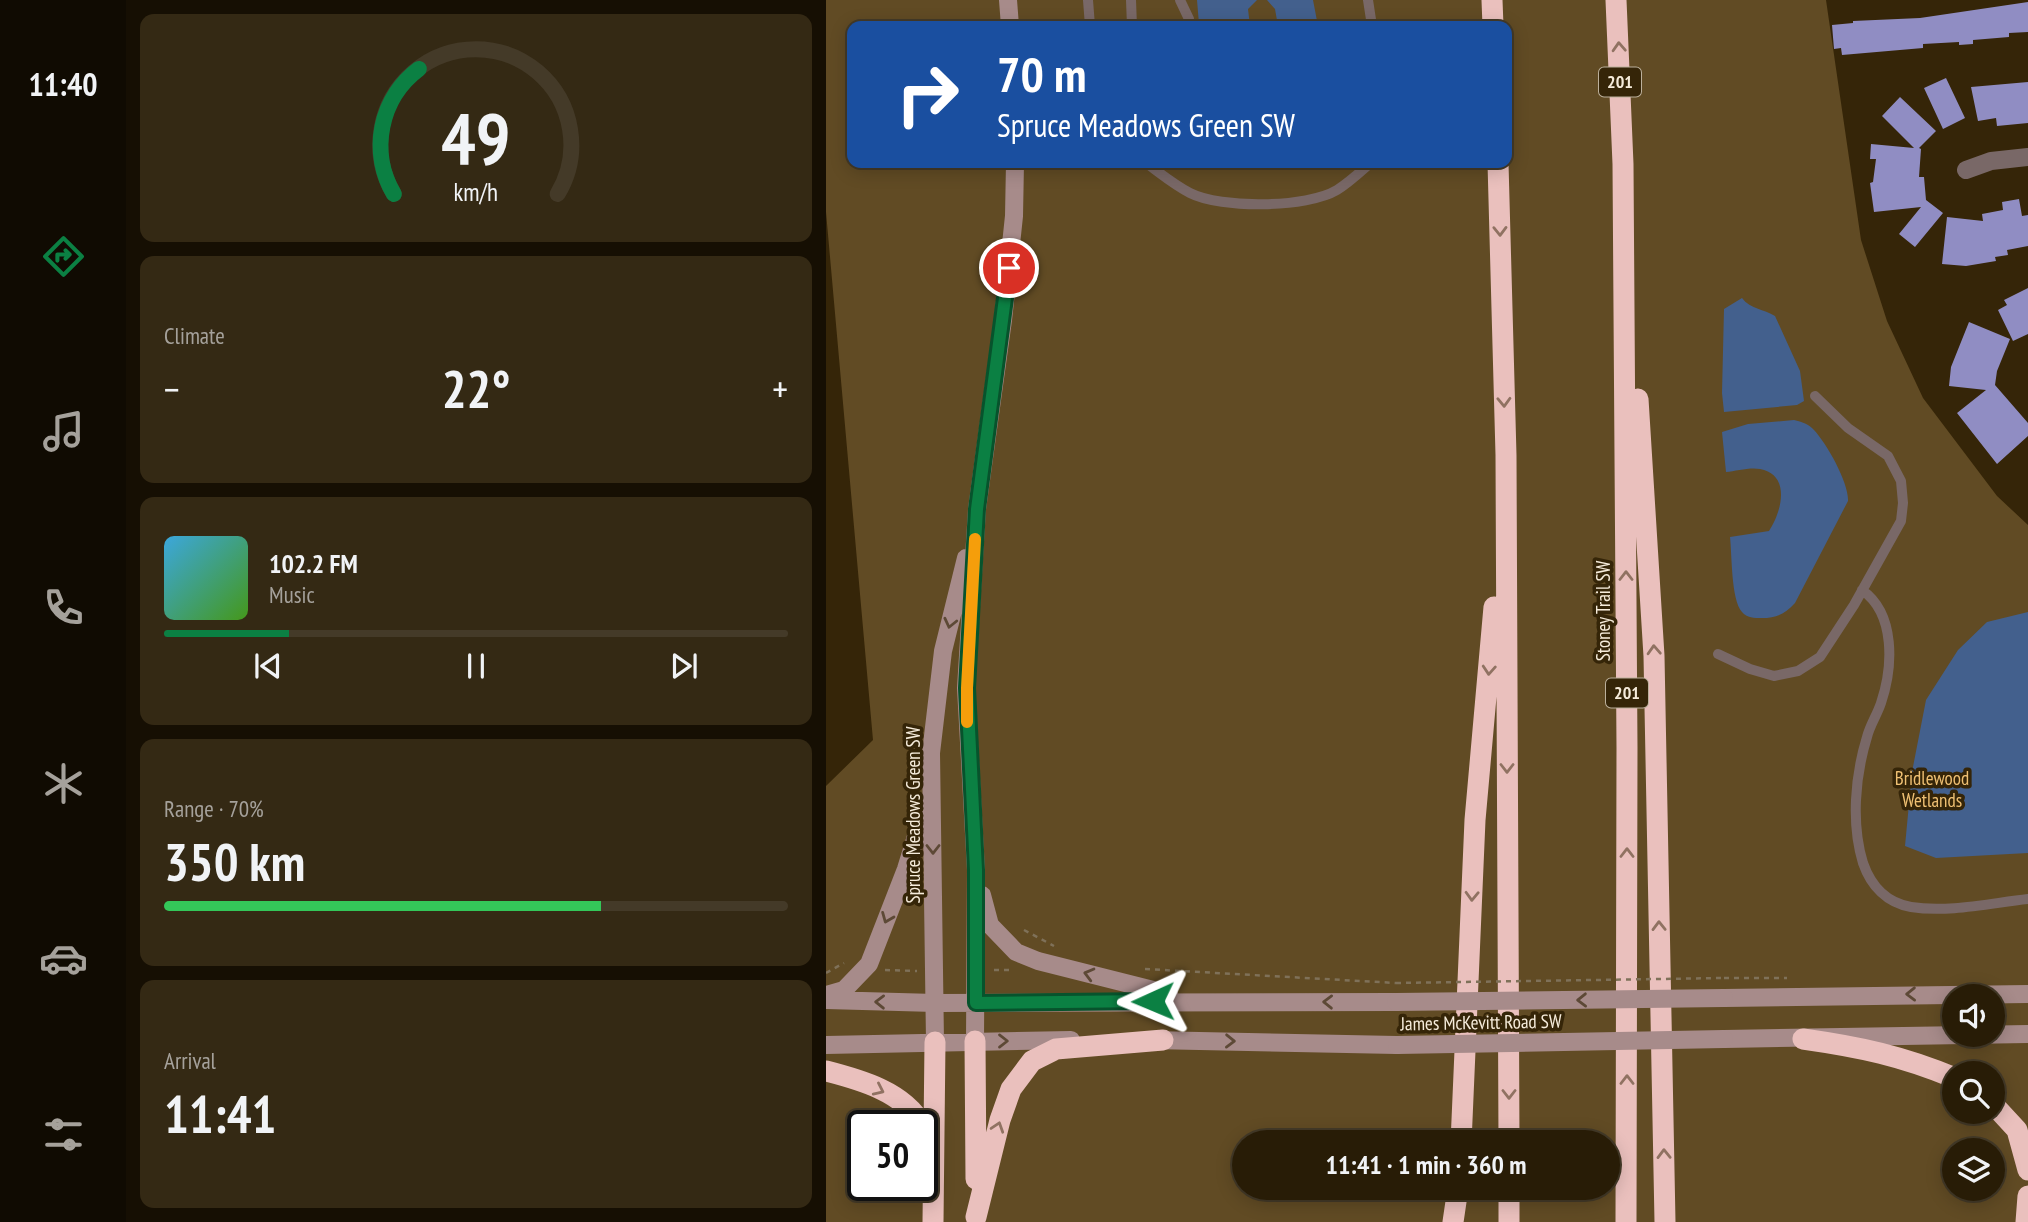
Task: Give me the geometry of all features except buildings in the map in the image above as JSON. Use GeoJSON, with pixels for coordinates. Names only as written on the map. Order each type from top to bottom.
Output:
{"type":"FeatureCollection","features":[{"type":"Feature","properties":{"kind":"highway"},"geometry":{"type":"LineString","coordinates":[[1492,0],[1493,21]]}},
{"type":"Feature","properties":{"kind":"highway","name":"Stoney Trail SW"},"geometry":{"type":"LineString","coordinates":[[1616,0],[1623,164],[1627,734],[1626,1222]]}},
{"type":"Feature","properties":{"kind":"highway"},"geometry":{"type":"LineString","coordinates":[[1623,164],[1654,656],[1665,1222]]}},
{"type":"Feature","properties":{"kind":"highway"},"geometry":{"type":"LineString","coordinates":[[1498,168],[1506,455],[1509,1130]]}},
{"type":"Feature","properties":{"kind":"highway"},"geometry":{"type":"LineString","coordinates":[[1462,1130],[1475,820],[1506,455]]}},
{"type":"Feature","properties":{"kind":"highway"},"geometry":{"type":"LineString","coordinates":[[1804,1038],[1872,1049],[1942,1073]]}},
{"type":"Feature","properties":{"kind":"highway"},"geometry":{"type":"LineString","coordinates":[[976,1220],[1000,1120],[1011,1089],[1032,1060],[1056,1049],[1163,1040]]}},
{"type":"Feature","properties":{"kind":"highway"},"geometry":{"type":"LineString","coordinates":[[934,1110],[935,1041]]}},
{"type":"Feature","properties":{"kind":"highway"},"geometry":{"type":"LineString","coordinates":[[975,1041],[976,1220]]}},
{"type":"Feature","properties":{"kind":"highway"},"geometry":{"type":"LineString","coordinates":[[826,1071],[850,1077],[903,1101],[912,1110]]}},
{"type":"Feature","properties":{"kind":"highway"},"geometry":{"type":"LineString","coordinates":[[2005,1117],[2017,1130],[2028,1170]]}},
{"type":"Feature","properties":{"kind":"highway"},"geometry":{"type":"LineString","coordinates":[[2026,1222],[2028,1196]]}},
{"type":"Feature","properties":{"kind":"highway"},"geometry":{"type":"LineString","coordinates":[[1453,1222],[1456,1200]]}},
{"type":"Feature","properties":{"kind":"highway"},"geometry":{"type":"LineString","coordinates":[[1509,1200],[1509,1222]]}},
{"type":"Feature","properties":{"kind":"highway"},"geometry":{"type":"LineString","coordinates":[[933,1201],[933,1222]]}},
{"type":"Feature","properties":{"kind":"main road"},"geometry":{"type":"LineString","coordinates":[[1008,0],[1010,21]]}},
{"type":"Feature","properties":{"kind":"main road","name":"Spruce Meadows Green SW"},"geometry":{"type":"LineString","coordinates":[[975,1041],[976,870],[967,688],[977,509],[1003,320],[1014,216],[1015,168]]}},
{"type":"Feature","properties":{"kind":"main road","name":"Spruce Meadows Green SW"},"geometry":{"type":"LineString","coordinates":[[935,1041],[931,753],[943,651],[977,509]]}},
{"type":"Feature","properties":{"kind":"main road"},"geometry":{"type":"LineString","coordinates":[[826,998],[844,990],[869,964],[906,869],[932,784]]}},
{"type":"Feature","properties":{"kind":"main road"},"geometry":{"type":"LineString","coordinates":[[976,870],[990,925],[1016,952],[1038,961],[1133,986],[1203,1000]]}},
{"type":"Feature","properties":{"kind":"main road","name":"James McKevitt Road SW"},"geometry":{"type":"LineString","coordinates":[[826,998],[935,1003],[1203,1000],[1396,1002],[2028,994]]}},
{"type":"Feature","properties":{"kind":"main road","name":"James McKevitt Road SW"},"geometry":{"type":"LineString","coordinates":[[826,1045],[935,1041],[1163,1040],[1396,1045],[2028,1034]]}},
{"type":"Feature","properties":{"kind":"street"},"geometry":{"type":"LineString","coordinates":[[1966,170],[1991,161],[2028,157]]}},
{"type":"Feature","properties":{"kind":"lane"},"geometry":{"type":"LineString","coordinates":[[1088,0],[1090,21]]}},
{"type":"Feature","properties":{"kind":"lane"},"geometry":{"type":"LineString","coordinates":[[1131,0],[1132,21]]}},
{"type":"Feature","properties":{"kind":"lane"},"geometry":{"type":"LineString","coordinates":[[1180,0],[1188,19]]}},
{"type":"Feature","properties":{"kind":"lane"},"geometry":{"type":"LineString","coordinates":[[1368,0],[1371,21]]}},
{"type":"Feature","properties":{"kind":"lane"},"geometry":{"type":"LineString","coordinates":[[1153,168],[1191,194],[1226,204],[1260,205],[1335,192],[1365,168]]}},
{"type":"Feature","properties":{"kind":"lane"},"geometry":{"type":"LineString","coordinates":[[1718,654],[1750,669],[1774,676],[1798,671],[1819,657],[1837,634],[1901,522],[1901,481],[1888,456],[1848,428],[1815,396]]}},
{"type":"Feature","properties":{"kind":"lane"},"geometry":{"type":"LineString","coordinates":[[1862,590],[1874,598],[1890,643],[1888,672],[1881,702],[1867,737],[1859,772],[1856,809],[1858,846],[1869,879],[1888,899],[1911,907],[2028,900]]}},
{"type":"Feature","properties":{"kind":"path"},"geometry":{"type":"LineString","coordinates":[[1024,930],[1064,950]]}},
{"type":"Feature","properties":{"kind":"path"},"geometry":{"type":"LineString","coordinates":[[826,974],[853,957],[886,970],[934,971]]}},
{"type":"Feature","properties":{"kind":"path"},"geometry":{"type":"LineString","coordinates":[[1143,968],[1396,983],[1724,978]]}},
{"type":"Feature","properties":{"kind":"path"},"geometry":{"type":"LineString","coordinates":[[976,971],[1009,970]]}},
{"type":"Feature","properties":{"kind":"green space","name":"Bridlewood Wetlands"},"geometry":{"type":"Polygon","coordinates":[[[826,0],[1826,0],[1861,240],[1887,321],[1923,398],[1997,496],[2028,525],[2028,1222],[826,1222],[826,786],[873,740],[826,212],[826,0]]]}},
{"type":"Feature","properties":{"kind":"water"},"geometry":{"type":"Polygon","coordinates":[[[1197,0],[1257,0],[1248,9],[1249,21],[1199,21],[1197,0]]]}},
{"type":"Feature","properties":{"kind":"water"},"geometry":{"type":"Polygon","coordinates":[[[1267,0],[1313,0],[1317,21],[1277,21],[1275,9],[1267,0]]]}},
{"type":"Feature","properties":{"kind":"water"},"geometry":{"type":"Polygon","coordinates":[[[1742,298],[1775,316],[1800,371],[1804,401],[1797,405],[1724,412],[1724,309],[1742,298]]]}},
{"type":"Feature","properties":{"kind":"water"},"geometry":{"type":"Polygon","coordinates":[[[1794,420],[1810,426],[1825,444],[1841,474],[1848,501],[1795,603],[1776,616],[1751,617],[1738,606],[1730,537],[1769,531],[1780,505],[1780,487],[1777,479],[1760,469],[1726,472],[1722,432],[1748,424],[1794,420]]]}},
{"type":"Feature","properties":{"kind":"water"},"geometry":{"type":"Polygon","coordinates":[[[2028,612],[2028,853],[1936,858],[1905,846],[1912,772],[1926,700],[1958,650],[1987,622],[2028,612]]]}},
{"type":"Feature","properties":{"kind":"slow traffic"},"geometry":{"type":"LineString","coordinates":[[967,722],[975,539]]}},
{"type":"Feature","properties":{"kind":"route"},"geometry":{"type":"LineString","coordinates":[[1009,268],[977,509],[970,614],[967,710],[976,870],[976,1003],[1153,1001]]}}]}
